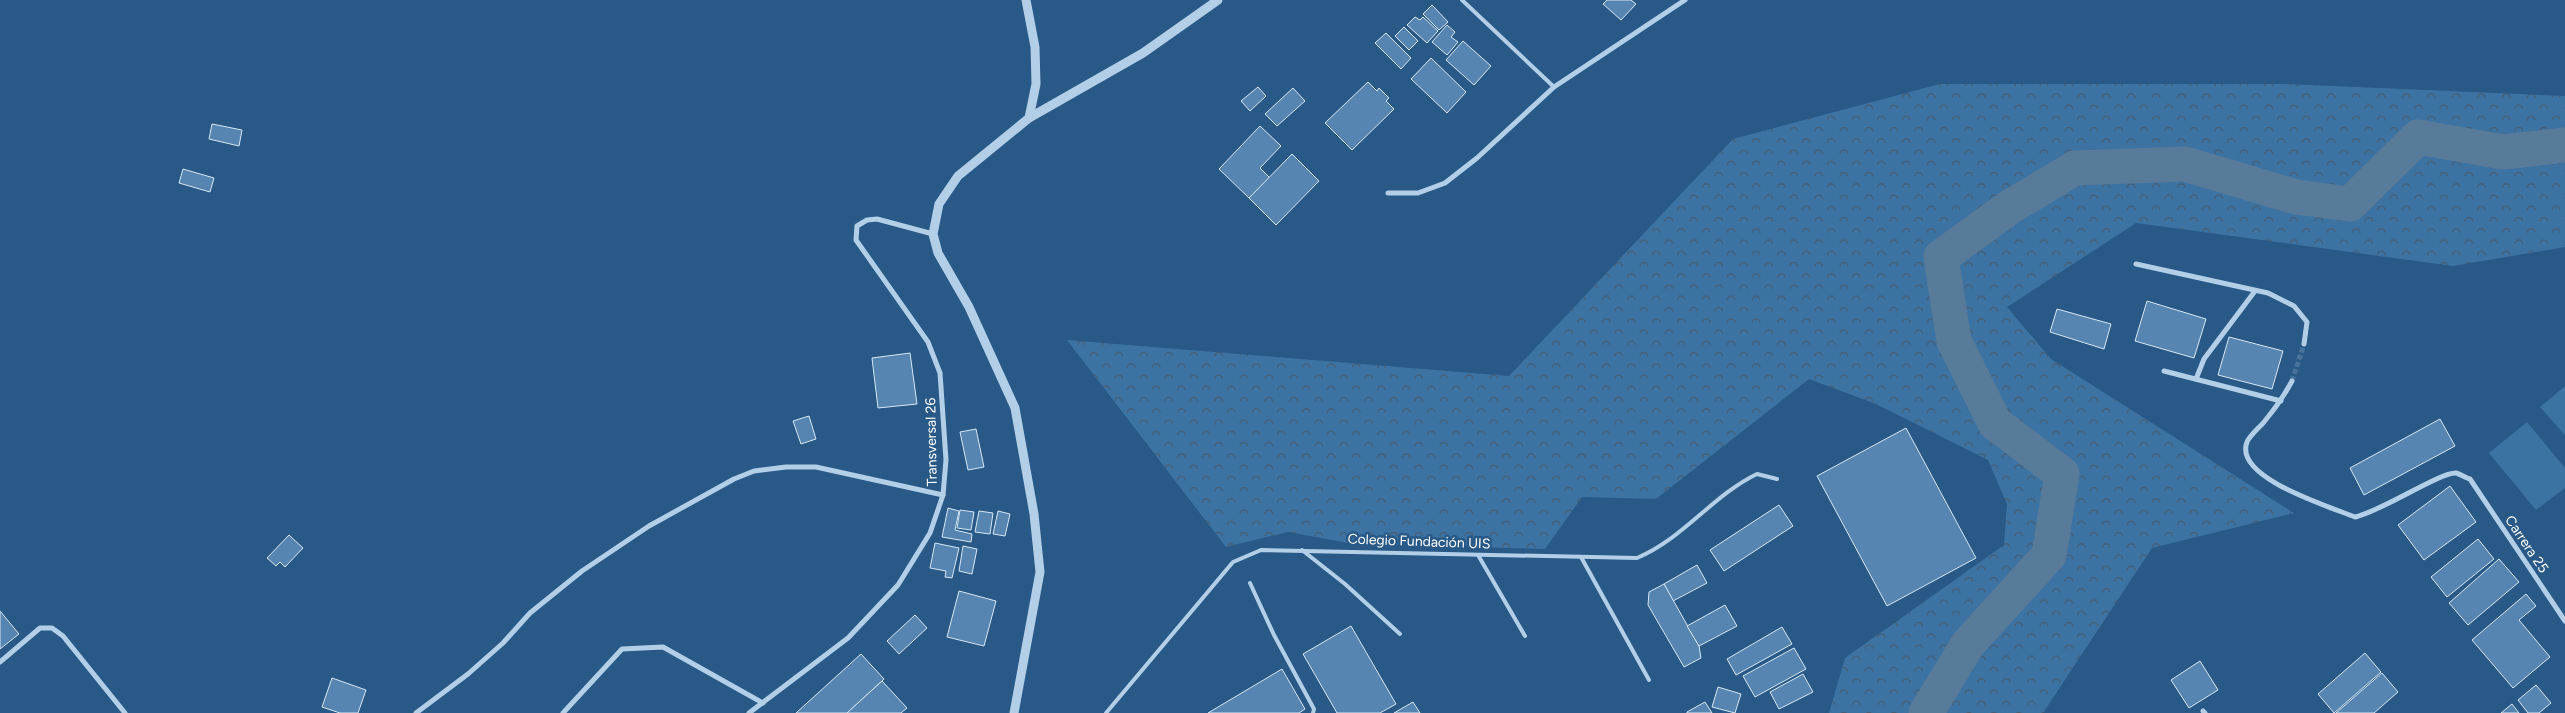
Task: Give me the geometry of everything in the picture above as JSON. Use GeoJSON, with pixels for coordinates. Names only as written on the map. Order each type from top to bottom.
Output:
{"type":"FeatureCollection","features":[{"type":"Feature","properties":{"kind":"street"},"geometry":{"type":"LineString","coordinates":[[1026,0],[1035,56],[1036,84],[1029,118]]}},
{"type":"Feature","properties":{"kind":"street"},"geometry":{"type":"LineString","coordinates":[[1014,713],[1040,572],[1034,514],[1015,408],[969,307],[938,254],[933,234],[939,204],[958,176],[1029,118],[1143,53],[1218,0]]}},
{"type":"Feature","properties":{"kind":"street"},"geometry":{"type":"LineString","coordinates":[[1388,193],[1418,193],[1445,183],[1478,158],[1554,87],[1685,0]]}},
{"type":"Feature","properties":{"kind":"street","name":"Transversal 26"},"geometry":{"type":"LineString","coordinates":[[749,713],[848,638],[898,585],[930,533],[943,495],[946,460],[940,373],[928,342],[856,240],[857,226],[867,220],[877,218],[933,234]]}},
{"type":"Feature","properties":{"kind":"street"},"geometry":{"type":"LineString","coordinates":[[2136,264],[2268,293],[2294,306],[2307,322],[2304,344]]}},
{"type":"Feature","properties":{"kind":"street"},"geometry":{"type":"LineString","coordinates":[[2196,379],[2204,360],[2255,291]]}},
{"type":"Feature","properties":{"kind":"street"},"geometry":{"type":"LineString","coordinates":[[2164,371],[2281,401],[2292,381]]}},
{"type":"Feature","properties":{"kind":"street","name":"Carrera 25"},"geometry":{"type":"LineString","coordinates":[[2281,401],[2247,442],[2246,457],[2255,471],[2271,482],[2355,517],[2385,507],[2443,477],[2456,473],[2470,479],[2565,620]]}},
{"type":"Feature","properties":{"kind":"street"},"geometry":{"type":"LineString","coordinates":[[416,713],[468,674],[503,643],[530,613],[582,571],[649,526],[717,487],[754,471],[816,467],[943,495]]}},
{"type":"Feature","properties":{"kind":"street"},"geometry":{"type":"LineString","coordinates":[[0,662],[40,628],[52,628],[63,636],[125,713]]}},
{"type":"Feature","properties":{"kind":"street"},"geometry":{"type":"LineString","coordinates":[[563,713],[622,649],[663,647],[763,703]]}},
{"type":"Feature","properties":{"kind":"lane"},"geometry":{"type":"LineString","coordinates":[[1462,0],[1554,87]]}},
{"type":"Feature","properties":{"kind":"lane","name":"Colegio Fundación UIS"},"geometry":{"type":"LineString","coordinates":[[1106,713],[1233,562],[1261,550],[1407,555],[1637,558],[1658,549],[1738,484],[1757,474],[1777,479]]}},
{"type":"Feature","properties":{"kind":"lane"},"geometry":{"type":"LineString","coordinates":[[1302,550],[1345,584],[1400,634]]}},
{"type":"Feature","properties":{"kind":"lane"},"geometry":{"type":"LineString","coordinates":[[1478,555],[1525,636]]}},
{"type":"Feature","properties":{"kind":"lane"},"geometry":{"type":"LineString","coordinates":[[1581,557],[1649,680]]}},
{"type":"Feature","properties":{"kind":"lane"},"geometry":{"type":"LineString","coordinates":[[1250,583],[1274,635],[1314,709],[1313,713]]}},
{"type":"Feature","properties":{"kind":"green space"},"geometry":{"type":"Polygon","coordinates":[[[1940,84],[2284,84],[2565,96],[2565,247],[2453,266],[2136,223],[2007,307],[2051,359],[2294,513],[2152,548],[2043,713],[1829,713],[1845,658],[2004,545],[2007,504],[1988,460],[1876,404],[1809,379],[1656,499],[1582,497],[1545,549],[1354,544],[1288,532],[1226,547],[1067,340],[1509,376],[1733,139],[1940,84]]]}},
{"type":"Feature","properties":{"kind":"green space"},"geometry":{"type":"Polygon","coordinates":[[[2565,386],[2565,435],[2540,407],[2565,386]]]}},
{"type":"Feature","properties":{"kind":"green space"},"geometry":{"type":"Polygon","coordinates":[[[2527,422],[2565,468],[2565,488],[2536,510],[2489,453],[2527,422]]]}},
{"type":"Feature","properties":{"kind":"building"},"geometry":{"type":"Polygon","coordinates":[[[1607,0],[1631,0],[1636,4],[1621,20],[1603,4],[1607,0]]]}},
{"type":"Feature","properties":{"kind":"building"},"geometry":{"type":"Polygon","coordinates":[[[1432,5],[1448,22],[1439,30],[1423,14],[1432,5]]]}},
{"type":"Feature","properties":{"kind":"building"},"geometry":{"type":"Polygon","coordinates":[[[1415,17],[1420,20],[1423,17],[1438,31],[1427,43],[1407,25],[1415,17]]]}},
{"type":"Feature","properties":{"kind":"building"},"geometry":{"type":"Polygon","coordinates":[[[1447,25],[1455,32],[1451,37],[1458,42],[1447,55],[1432,42],[1447,25]]]}},
{"type":"Feature","properties":{"kind":"building"},"geometry":{"type":"Polygon","coordinates":[[[1404,27],[1418,41],[1409,50],[1395,36],[1404,27]]]}},
{"type":"Feature","properties":{"kind":"building"},"geometry":{"type":"Polygon","coordinates":[[[1386,33],[1411,58],[1401,69],[1375,43],[1386,33]]]}},
{"type":"Feature","properties":{"kind":"building"},"geometry":{"type":"Polygon","coordinates":[[[1463,41],[1491,66],[1474,85],[1446,60],[1463,41]]]}},
{"type":"Feature","properties":{"kind":"building"},"geometry":{"type":"Polygon","coordinates":[[[1431,58],[1466,92],[1447,113],[1411,79],[1431,58]]]}},
{"type":"Feature","properties":{"kind":"building"},"geometry":{"type":"Polygon","coordinates":[[[1368,82],[1377,91],[1379,88],[1389,98],[1386,101],[1394,109],[1352,150],[1325,123],[1368,82]]]}},
{"type":"Feature","properties":{"kind":"building"},"geometry":{"type":"Polygon","coordinates":[[[1258,87],[1266,96],[1250,111],[1241,101],[1258,87]]]}},
{"type":"Feature","properties":{"kind":"building"},"geometry":{"type":"Polygon","coordinates":[[[1293,88],[1305,101],[1277,126],[1265,114],[1293,88]]]}},
{"type":"Feature","properties":{"kind":"building"},"geometry":{"type":"Polygon","coordinates":[[[212,124],[242,130],[239,146],[209,139],[212,124]]]}},
{"type":"Feature","properties":{"kind":"building"},"geometry":{"type":"Polygon","coordinates":[[[1260,126],[1281,146],[1260,168],[1270,178],[1249,198],[1219,169],[1260,126]]]}},
{"type":"Feature","properties":{"kind":"building"},"geometry":{"type":"Polygon","coordinates":[[[1292,154],[1319,181],[1276,225],[1249,198],[1292,154]]]}},
{"type":"Feature","properties":{"kind":"building"},"geometry":{"type":"Polygon","coordinates":[[[183,169],[214,178],[210,192],[179,183],[183,169]]]}},
{"type":"Feature","properties":{"kind":"building"},"geometry":{"type":"Polygon","coordinates":[[[2147,301],[2206,319],[2194,358],[2135,341],[2147,301]]]}},
{"type":"Feature","properties":{"kind":"building"},"geometry":{"type":"Polygon","coordinates":[[[2057,309],[2111,324],[2104,349],[2050,332],[2057,309]]]}},
{"type":"Feature","properties":{"kind":"building"},"geometry":{"type":"Polygon","coordinates":[[[2229,337],[2283,351],[2272,389],[2218,375],[2229,337]]]}},
{"type":"Feature","properties":{"kind":"building"},"geometry":{"type":"Polygon","coordinates":[[[910,353],[917,404],[878,408],[872,358],[910,353]]]}},
{"type":"Feature","properties":{"kind":"building"},"geometry":{"type":"Polygon","coordinates":[[[809,416],[816,439],[801,444],[793,421],[809,416]]]}},
{"type":"Feature","properties":{"kind":"building"},"geometry":{"type":"Polygon","coordinates":[[[2440,419],[2455,446],[2364,495],[2350,468],[2440,419]]]}},
{"type":"Feature","properties":{"kind":"building"},"geometry":{"type":"Polygon","coordinates":[[[1906,428],[1976,558],[1887,606],[1817,476],[1906,428]]]}},
{"type":"Feature","properties":{"kind":"building"},"geometry":{"type":"Polygon","coordinates":[[[976,429],[984,467],[968,470],[960,432],[976,429]]]}},
{"type":"Feature","properties":{"kind":"building"},"geometry":{"type":"Polygon","coordinates":[[[2450,486],[2476,522],[2424,560],[2398,525],[2450,486]]]}},
{"type":"Feature","properties":{"kind":"building"},"geometry":{"type":"Polygon","coordinates":[[[1779,505],[1793,526],[1724,571],[1710,550],[1779,505]]]}},
{"type":"Feature","properties":{"kind":"building"},"geometry":{"type":"Polygon","coordinates":[[[948,508],[959,511],[955,530],[972,534],[971,542],[942,537],[948,508]]]}},
{"type":"Feature","properties":{"kind":"building"},"geometry":{"type":"Polygon","coordinates":[[[960,510],[974,512],[971,530],[957,528],[960,510]]]}},
{"type":"Feature","properties":{"kind":"building"},"geometry":{"type":"Polygon","coordinates":[[[979,511],[993,513],[990,534],[975,532],[979,511]]]}},
{"type":"Feature","properties":{"kind":"building"},"geometry":{"type":"Polygon","coordinates":[[[998,511],[1010,514],[1005,536],[993,534],[998,511]]]}},
{"type":"Feature","properties":{"kind":"building"},"geometry":{"type":"Polygon","coordinates":[[[289,535],[303,548],[285,567],[280,562],[276,566],[267,558],[289,535]]]}},
{"type":"Feature","properties":{"kind":"building"},"geometry":{"type":"Polygon","coordinates":[[[2478,539],[2494,559],[2447,597],[2431,577],[2478,539]]]}},
{"type":"Feature","properties":{"kind":"building"},"geometry":{"type":"Polygon","coordinates":[[[935,543],[959,548],[952,578],[945,577],[946,571],[930,568],[935,543]]]}},
{"type":"Feature","properties":{"kind":"building"},"geometry":{"type":"Polygon","coordinates":[[[963,546],[977,549],[972,574],[959,571],[963,546]]]}},
{"type":"Feature","properties":{"kind":"building"},"geometry":{"type":"Polygon","coordinates":[[[2499,559],[2519,582],[2468,625],[2449,603],[2499,559]]]}},
{"type":"Feature","properties":{"kind":"building"},"geometry":{"type":"Polygon","coordinates":[[[1697,565],[1707,583],[1673,601],[1664,584],[1697,565]]]}},
{"type":"Feature","properties":{"kind":"building"},"geometry":{"type":"Polygon","coordinates":[[[1664,584],[1699,646],[1701,658],[1684,667],[1648,605],[1649,592],[1664,584]]]}},
{"type":"Feature","properties":{"kind":"building"},"geometry":{"type":"Polygon","coordinates":[[[959,591],[996,601],[984,646],[947,637],[959,591]]]}},
{"type":"Feature","properties":{"kind":"building"},"geometry":{"type":"Polygon","coordinates":[[[2526,594],[2536,606],[2519,620],[2550,657],[2513,688],[2472,640],[2526,594]]]}},
{"type":"Feature","properties":{"kind":"building"},"geometry":{"type":"Polygon","coordinates":[[[1725,605],[1737,626],[1699,646],[1687,626],[1725,605]]]}},
{"type":"Feature","properties":{"kind":"building"},"geometry":{"type":"Polygon","coordinates":[[[0,611],[19,634],[0,649],[0,611]]]}},
{"type":"Feature","properties":{"kind":"building"},"geometry":{"type":"Polygon","coordinates":[[[915,615],[927,628],[899,654],[887,641],[915,615]]]}},
{"type":"Feature","properties":{"kind":"building"},"geometry":{"type":"Polygon","coordinates":[[[1351,626],[1396,704],[1380,713],[1337,713],[1303,654],[1351,626]]]}},
{"type":"Feature","properties":{"kind":"building"},"geometry":{"type":"Polygon","coordinates":[[[1782,627],[1792,644],[1736,675],[1727,659],[1782,627]]]}},
{"type":"Feature","properties":{"kind":"building"},"geometry":{"type":"Polygon","coordinates":[[[1794,648],[1806,669],[1755,697],[1743,676],[1794,648]]]}},
{"type":"Feature","properties":{"kind":"building"},"geometry":{"type":"Polygon","coordinates":[[[2365,653],[2381,672],[2334,713],[2318,694],[2365,653]]]}},
{"type":"Feature","properties":{"kind":"building"},"geometry":{"type":"Polygon","coordinates":[[[861,654],[884,679],[847,713],[796,713],[861,654]]]}},
{"type":"Feature","properties":{"kind":"building"},"geometry":{"type":"Polygon","coordinates":[[[2200,661],[2218,690],[2189,708],[2171,680],[2200,661]]]}},
{"type":"Feature","properties":{"kind":"building"},"geometry":{"type":"Polygon","coordinates":[[[1282,669],[1305,709],[1299,713],[1208,713],[1282,669]]]}},
{"type":"Feature","properties":{"kind":"building"},"geometry":{"type":"Polygon","coordinates":[[[2382,673],[2398,692],[2374,713],[2336,713],[2382,673]]]}},
{"type":"Feature","properties":{"kind":"building"},"geometry":{"type":"Polygon","coordinates":[[[1803,674],[1813,692],[1779,709],[1770,692],[1803,674]]]}},
{"type":"Feature","properties":{"kind":"building"},"geometry":{"type":"Polygon","coordinates":[[[332,678],[366,690],[358,713],[340,713],[322,707],[332,678]]]}},
{"type":"Feature","properties":{"kind":"building"},"geometry":{"type":"Polygon","coordinates":[[[882,681],[907,708],[901,713],[847,713],[882,681]]]}},
{"type":"Feature","properties":{"kind":"building"},"geometry":{"type":"Polygon","coordinates":[[[2536,685],[2551,703],[2539,713],[2528,713],[2518,700],[2536,685]]]}},
{"type":"Feature","properties":{"kind":"building"},"geometry":{"type":"Polygon","coordinates":[[[1718,687],[1741,694],[1735,713],[1712,707],[1718,687]]]}},
{"type":"Feature","properties":{"kind":"building"},"geometry":{"type":"Polygon","coordinates":[[[1413,702],[1420,713],[1394,713],[1413,702]]]}},
{"type":"Feature","properties":{"kind":"building"},"geometry":{"type":"Polygon","coordinates":[[[1705,702],[1712,713],[1687,713],[1687,712],[1705,702]]]}},
{"type":"Feature","properties":{"kind":"building"},"geometry":{"type":"Polygon","coordinates":[[[2512,704],[2519,713],[2501,713],[2512,704]]]}},
{"type":"Feature","properties":{"kind":"waterway"},"geometry":{"type":"LineString","coordinates":[[1926,713],[1968,644],[2049,555],[2062,474],[1995,423],[1954,341],[1941,257],[2010,207],[2075,168],[2185,164],[2296,197],[2350,204],[2418,137],[2503,152],[2565,145]]}},
{"type":"Feature","properties":{"kind":"tunnel"},"geometry":{"type":"LineString","coordinates":[[2292,381],[2304,344]]}}]}
